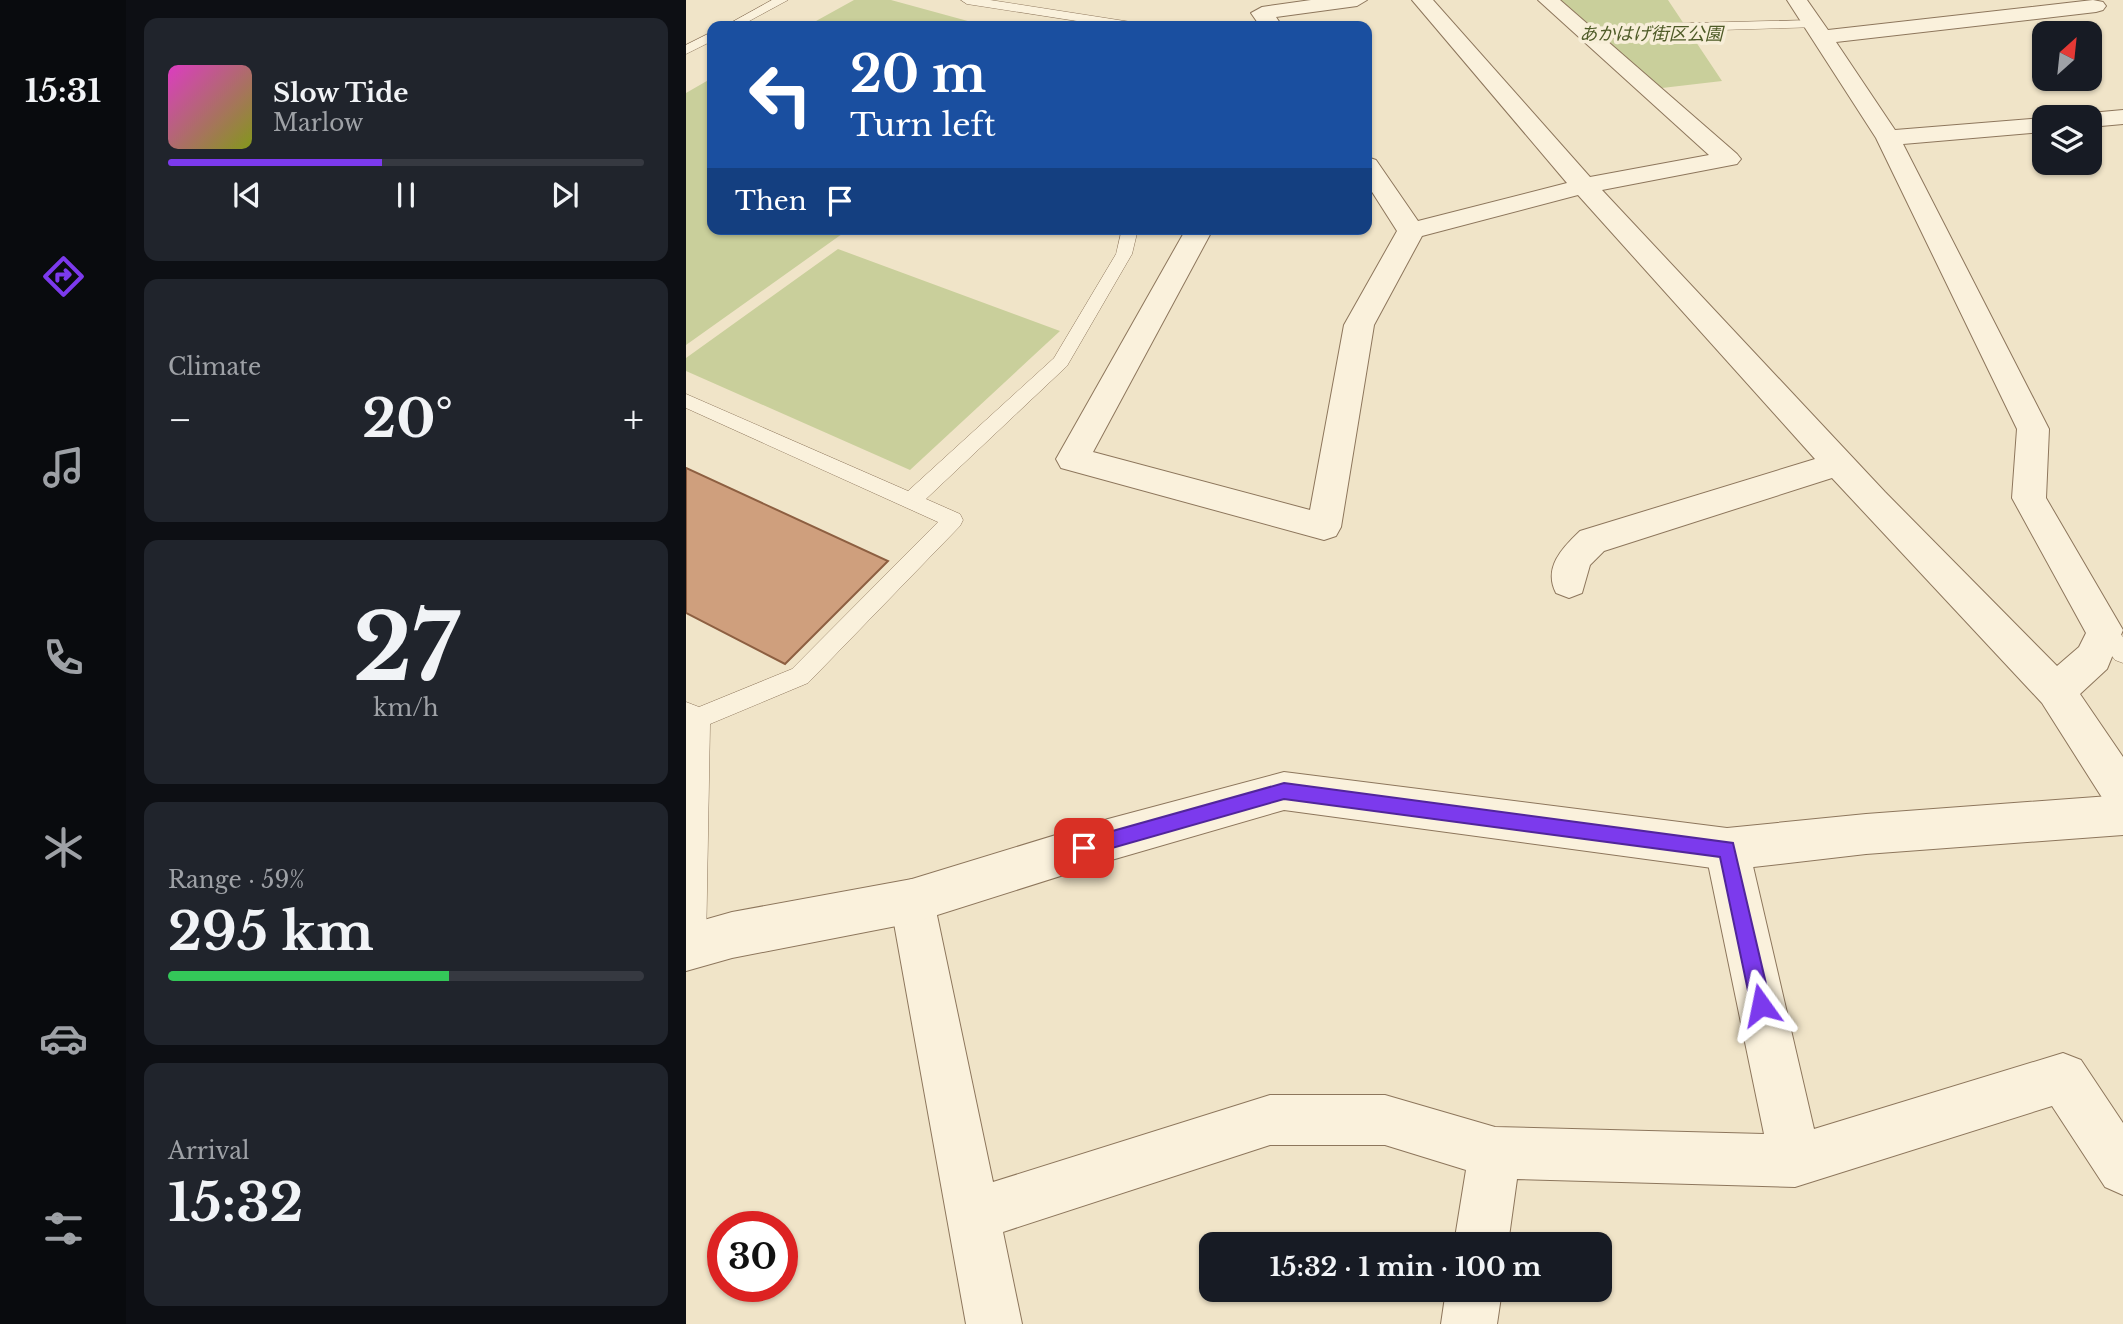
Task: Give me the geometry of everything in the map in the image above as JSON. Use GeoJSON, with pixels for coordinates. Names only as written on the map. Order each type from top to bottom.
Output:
{"type":"FeatureCollection","features":[{"type":"Feature","properties":{"kind":"street"},"geometry":{"type":"LineString","coordinates":[[1268,21],[1262,13],[1357,0]]}},
{"type":"Feature","properties":{"kind":"street"},"geometry":{"type":"LineString","coordinates":[[1422,0],[1584,186],[1839,464],[2056,691],[2123,793]]}},
{"type":"Feature","properties":{"kind":"street"},"geometry":{"type":"LineString","coordinates":[[1196,235],[1073,459],[1324,527],[1359,325],[1411,231],[1584,186],[1728,159],[1548,0]]}},
{"type":"Feature","properties":{"kind":"street"},"geometry":{"type":"LineString","coordinates":[[1797,0],[1888,138],[2033,429],[2029,498],[2114,642],[2056,691]]}},
{"type":"Feature","properties":{"kind":"street"},"geometry":{"type":"LineString","coordinates":[[1963,0],[1979,18]]}},
{"type":"Feature","properties":{"kind":"street"},"geometry":{"type":"LineString","coordinates":[[1819,30],[2101,7]]}},
{"type":"Feature","properties":{"kind":"street"},"geometry":{"type":"LineString","coordinates":[[2102,119],[2123,117]]}},
{"type":"Feature","properties":{"kind":"street"},"geometry":{"type":"LineString","coordinates":[[1888,138],[2032,125]]}},
{"type":"Feature","properties":{"kind":"street"},"geometry":{"type":"LineString","coordinates":[[1372,172],[1411,231]]}},
{"type":"Feature","properties":{"kind":"street"},"geometry":{"type":"LineString","coordinates":[[1569,583],[1573,559],[1592,541],[1839,464]]}},
{"type":"Feature","properties":{"kind":"street"},"geometry":{"type":"LineString","coordinates":[[689,947],[732,935],[912,901],[1108,840],[1284,791],[1727,849],[1866,834],[2123,815]]}},
{"type":"Feature","properties":{"kind":"street"},"geometry":{"type":"LineString","coordinates":[[1727,849],[1795,1161]]}},
{"type":"Feature","properties":{"kind":"street"},"geometry":{"type":"LineString","coordinates":[[912,901],[994,1324]]}},
{"type":"Feature","properties":{"kind":"street"},"geometry":{"type":"LineString","coordinates":[[974,1215],[1270,1120],[1385,1120],[1495,1153],[1795,1161],[2063,1078],[2123,1169]]}},
{"type":"Feature","properties":{"kind":"street"},"geometry":{"type":"LineString","coordinates":[[1483,1232],[1495,1153]]}},
{"type":"Feature","properties":{"kind":"street"},"geometry":{"type":"LineString","coordinates":[[1469,1324],[1473,1302]]}},
{"type":"Feature","properties":{"kind":"lane"},"geometry":{"type":"LineString","coordinates":[[741,21],[782,0]]}},
{"type":"Feature","properties":{"kind":"lane"},"geometry":{"type":"LineString","coordinates":[[967,0],[1099,21]]}},
{"type":"Feature","properties":{"kind":"lane"},"geometry":{"type":"LineString","coordinates":[[1589,38],[1653,28],[1819,30]]}},
{"type":"Feature","properties":{"kind":"lane"},"geometry":{"type":"LineString","coordinates":[[686,50],[707,39]]}},
{"type":"Feature","properties":{"kind":"lane"},"geometry":{"type":"LineString","coordinates":[[911,501],[1061,362],[1124,254],[1129,235]]}},
{"type":"Feature","properties":{"kind":"lane"},"geometry":{"type":"LineString","coordinates":[[686,400],[953,520],[800,676],[692,715],[689,947]]}},
{"type":"Feature","properties":{"kind":"green space"},"geometry":{"type":"Polygon","coordinates":[[[854,0],[891,0],[968,21],[816,21],[854,0]]]}},
{"type":"Feature","properties":{"kind":"green space","name":"あかはげ街区公園"},"geometry":{"type":"Polygon","coordinates":[[[1561,0],[1668,0],[1722,81],[1662,88],[1561,0]]]}},
{"type":"Feature","properties":{"kind":"green space"},"geometry":{"type":"Polygon","coordinates":[[[707,81],[707,235],[841,235],[686,345],[686,93],[707,81]]]}},
{"type":"Feature","properties":{"kind":"green space"},"geometry":{"type":"Polygon","coordinates":[[[838,249],[1060,331],[910,470],[686,371],[686,358],[838,249]]]}},
{"type":"Feature","properties":{"kind":"building"},"geometry":{"type":"Polygon","coordinates":[[[686,468],[888,561],[785,664],[686,613],[686,468]]]}},
{"type":"Feature","properties":{"kind":"route"},"geometry":{"type":"LineString","coordinates":[[1084,848],[1284,791],[1727,849],[1761,1005]]}}]}
